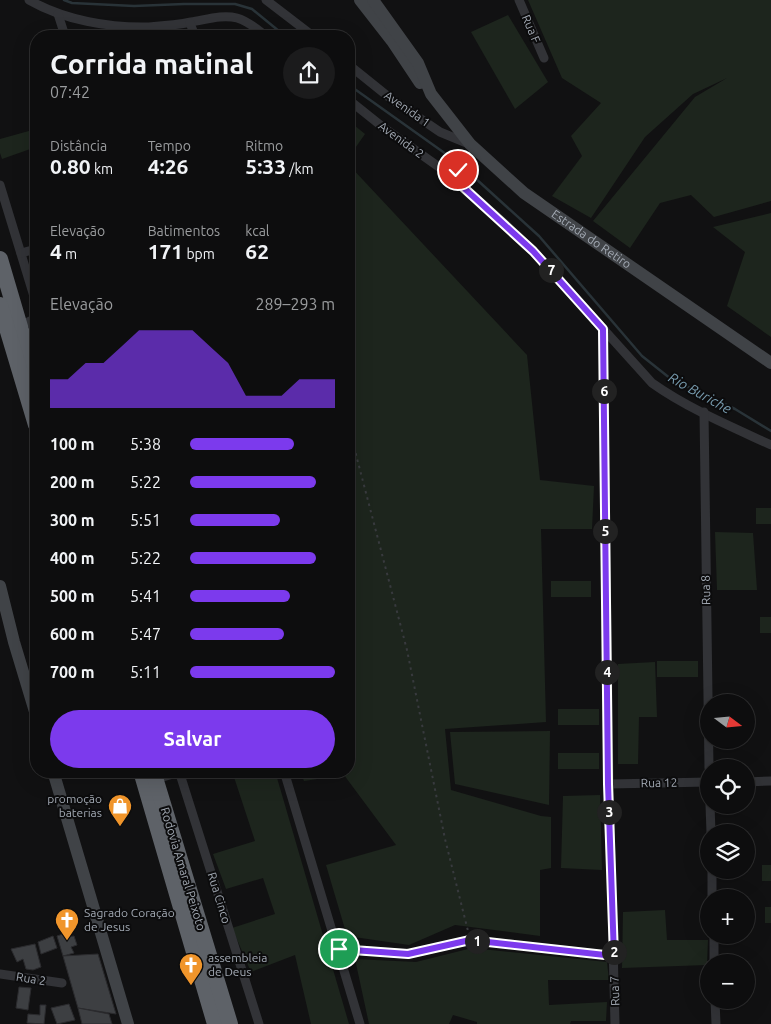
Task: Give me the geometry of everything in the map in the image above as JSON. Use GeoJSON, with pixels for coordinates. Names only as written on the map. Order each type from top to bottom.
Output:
{"type":"FeatureCollection","features":[{"type":"Feature","properties":{"kind":"highway"},"geometry":{"type":"LineString","coordinates":[[0,259],[30,360]]}},
{"type":"Feature","properties":{"kind":"highway"},"geometry":{"type":"LineString","coordinates":[[0,305],[30,405]]}},
{"type":"Feature","properties":{"kind":"highway","name":"Rodovia Amaral Peixoto"},"geometry":{"type":"LineString","coordinates":[[143,778],[213,1022]]}},
{"type":"Feature","properties":{"kind":"highway","name":"Rodovia Amaral Peixoto"},"geometry":{"type":"LineString","coordinates":[[155,778],[230,1024]]}},
{"type":"Feature","properties":{"kind":"street"},"geometry":{"type":"LineString","coordinates":[[29,0],[58,14],[92,22],[123,26],[170,26],[224,17],[244,21],[257,30]]}},
{"type":"Feature","properties":{"kind":"street"},"geometry":{"type":"LineString","coordinates":[[266,0],[305,30]]}},
{"type":"Feature","properties":{"kind":"street","name":"Estrada do Retiro"},"geometry":{"type":"LineString","coordinates":[[360,0],[392,41],[417,80],[431,94],[473,147],[524,193],[771,363]]}},
{"type":"Feature","properties":{"kind":"street","name":"Estrada do Retiro"},"geometry":{"type":"LineString","coordinates":[[373,0],[418,63],[431,94]]}},
{"type":"Feature","properties":{"kind":"street","name":"Rua F"},"geometry":{"type":"LineString","coordinates":[[519,0],[544,58]]}},
{"type":"Feature","properties":{"kind":"street"},"geometry":{"type":"LineString","coordinates":[[58,14],[63,30]]}},
{"type":"Feature","properties":{"kind":"street"},"geometry":{"type":"LineString","coordinates":[[190,23],[193,30]]}},
{"type":"Feature","properties":{"kind":"street","name":"Avenida 1"},"geometry":{"type":"LineString","coordinates":[[355,70],[390,98],[440,132],[473,147]]}},
{"type":"Feature","properties":{"kind":"street","name":"Avenida 2"},"geometry":{"type":"LineString","coordinates":[[355,104],[455,174],[533,251],[652,383],[668,395],[771,445]]}},
{"type":"Feature","properties":{"kind":"street"},"geometry":{"type":"LineString","coordinates":[[455,174],[466,161],[473,147]]}},
{"type":"Feature","properties":{"kind":"street"},"geometry":{"type":"LineString","coordinates":[[0,185],[30,283]]}},
{"type":"Feature","properties":{"kind":"street"},"geometry":{"type":"LineString","coordinates":[[21,253],[30,251]]}},
{"type":"Feature","properties":{"kind":"street"},"geometry":{"type":"LineString","coordinates":[[20,326],[30,321]]}},
{"type":"Feature","properties":{"kind":"street","name":"Rua 7"},"geometry":{"type":"LineString","coordinates":[[603,329],[608,784],[616,1024]]}},
{"type":"Feature","properties":{"kind":"street","name":"Rua 8"},"geometry":{"type":"LineString","coordinates":[[704,412],[709,759]]}},
{"type":"Feature","properties":{"kind":"street"},"geometry":{"type":"LineString","coordinates":[[0,586],[30,694]]}},
{"type":"Feature","properties":{"kind":"street"},"geometry":{"type":"LineString","coordinates":[[55,778],[128,1024]]}},
{"type":"Feature","properties":{"kind":"street","name":"Rua Cinco"},"geometry":{"type":"LineString","coordinates":[[182,778],[259,1024]]}},
{"type":"Feature","properties":{"kind":"street"},"geometry":{"type":"LineString","coordinates":[[286,778],[360,1024]]}},
{"type":"Feature","properties":{"kind":"street"},"geometry":{"type":"LineString","coordinates":[[755,782],[771,781]]}},
{"type":"Feature","properties":{"kind":"street","name":"Rua 12"},"geometry":{"type":"LineString","coordinates":[[608,784],[700,782]]}},
{"type":"Feature","properties":{"kind":"street"},"geometry":{"type":"LineString","coordinates":[[339,949],[408,954],[470,940],[614,956]]}},
{"type":"Feature","properties":{"kind":"street","name":"Rua 2"},"geometry":{"type":"LineString","coordinates":[[1,972],[62,984]]}},
{"type":"Feature","properties":{"kind":"street"},"geometry":{"type":"LineString","coordinates":[[715,1009],[716,1024]]}},
{"type":"Feature","properties":{"kind":"path"},"geometry":{"type":"LineString","coordinates":[[355,451],[407,650],[445,839],[470,940]]}},
{"type":"Feature","properties":{"kind":"shaded area"},"geometry":{"type":"Polygon","coordinates":[[[528,0],[771,0],[771,201],[714,217],[691,195],[660,203],[630,248],[593,221],[695,97],[727,78],[693,94],[645,137],[591,218],[552,196],[582,156],[571,136],[601,103],[562,78],[528,0]]]}},
{"type":"Feature","properties":{"kind":"shaded area"},"geometry":{"type":"Polygon","coordinates":[[[508,15],[548,82],[515,109],[471,32],[508,15]]]}},
{"type":"Feature","properties":{"kind":"shaded area"},"geometry":{"type":"Polygon","coordinates":[[[355,126],[365,134],[355,148],[355,126]]]}},
{"type":"Feature","properties":{"kind":"shaded area"},"geometry":{"type":"Polygon","coordinates":[[[30,131],[30,149],[2,159],[0,139],[30,131]]]}},
{"type":"Feature","properties":{"kind":"shaded area"},"geometry":{"type":"Polygon","coordinates":[[[355,171],[527,355],[540,480],[594,486],[592,529],[541,529],[546,722],[445,729],[451,790],[541,816],[551,817],[551,868],[540,870],[540,936],[455,925],[409,945],[347,936],[326,865],[396,845],[346,778],[355,778],[355,171]]]}},
{"type":"Feature","properties":{"kind":"shaded area"},"geometry":{"type":"Polygon","coordinates":[[[771,213],[771,337],[727,306],[745,252],[713,227],[771,213]]]}},
{"type":"Feature","properties":{"kind":"shaded area"},"geometry":{"type":"Polygon","coordinates":[[[756,508],[771,508],[771,524],[756,524],[756,508]]]}},
{"type":"Feature","properties":{"kind":"shaded area"},"geometry":{"type":"Polygon","coordinates":[[[715,532],[753,533],[757,590],[717,590],[715,532]]]}},
{"type":"Feature","properties":{"kind":"shaded area"},"geometry":{"type":"Polygon","coordinates":[[[551,581],[591,581],[591,597],[551,597],[551,581]]]}},
{"type":"Feature","properties":{"kind":"shaded area"},"geometry":{"type":"Polygon","coordinates":[[[760,617],[771,617],[771,633],[760,633],[760,617]]]}},
{"type":"Feature","properties":{"kind":"shaded area"},"geometry":{"type":"Polygon","coordinates":[[[657,661],[698,661],[698,677],[657,677],[657,661]]]}},
{"type":"Feature","properties":{"kind":"shaded area"},"geometry":{"type":"Polygon","coordinates":[[[655,662],[657,717],[639,717],[638,764],[618,764],[618,664],[655,662]]]}},
{"type":"Feature","properties":{"kind":"shaded area"},"geometry":{"type":"Polygon","coordinates":[[[558,709],[599,709],[599,725],[558,725],[558,709]]]}},
{"type":"Feature","properties":{"kind":"shaded area"},"geometry":{"type":"Polygon","coordinates":[[[550,731],[549,805],[455,784],[450,732],[550,731]]]}},
{"type":"Feature","properties":{"kind":"shaded area"},"geometry":{"type":"Polygon","coordinates":[[[558,753],[599,753],[599,769],[558,769],[558,753]]]}},
{"type":"Feature","properties":{"kind":"shaded area"},"geometry":{"type":"Polygon","coordinates":[[[234,778],[277,778],[349,1024],[311,1024],[295,955],[251,972],[232,928],[275,914],[263,878],[226,889],[213,854],[255,841],[234,778]]]}},
{"type":"Feature","properties":{"kind":"shaded area"},"geometry":{"type":"Polygon","coordinates":[[[303,778],[324,778],[304,781],[303,778]]]}},
{"type":"Feature","properties":{"kind":"shaded area"},"geometry":{"type":"Polygon","coordinates":[[[600,795],[602,870],[561,868],[563,796],[600,795]]]}},
{"type":"Feature","properties":{"kind":"shaded area"},"geometry":{"type":"Polygon","coordinates":[[[762,865],[771,865],[771,881],[762,881],[762,865]]]}},
{"type":"Feature","properties":{"kind":"shaded area"},"geometry":{"type":"Polygon","coordinates":[[[765,907],[771,907],[771,923],[765,923],[765,907]]]}},
{"type":"Feature","properties":{"kind":"shaded area"},"geometry":{"type":"Polygon","coordinates":[[[665,910],[667,940],[700,940],[700,944],[708,944],[707,954],[700,954],[700,965],[622,968],[623,912],[665,910]]]}},
{"type":"Feature","properties":{"kind":"shaded area"},"geometry":{"type":"Polygon","coordinates":[[[472,948],[607,962],[609,980],[548,980],[549,1005],[607,1002],[606,1021],[571,1021],[570,1024],[477,1024],[477,1022],[453,1015],[449,1024],[369,1024],[355,959],[416,962],[472,948]]]}},
{"type":"Feature","properties":{"kind":"building","name":"Sagrado Coração de Jesus"},"geometry":{"type":"Polygon","coordinates":[[[66,933],[67,937],[74,936],[77,945],[71,947],[74,953],[63,956],[57,936],[66,933]]]}},
{"type":"Feature","properties":{"kind":"building"},"geometry":{"type":"Polygon","coordinates":[[[53,936],[57,948],[41,954],[38,942],[53,936]]]}},
{"type":"Feature","properties":{"kind":"building"},"geometry":{"type":"Polygon","coordinates":[[[35,944],[41,967],[33,970],[26,969],[23,959],[17,962],[11,949],[35,944]]]}},
{"type":"Feature","properties":{"kind":"building"},"geometry":{"type":"Polygon","coordinates":[[[98,954],[116,1014],[78,1008],[63,956],[98,954]]]}},
{"type":"Feature","properties":{"kind":"building"},"geometry":{"type":"Polygon","coordinates":[[[19,987],[31,988],[28,1010],[16,1008],[19,987]]]}},
{"type":"Feature","properties":{"kind":"building"},"geometry":{"type":"Polygon","coordinates":[[[69,1004],[75,1020],[57,1024],[51,1008],[69,1004]]]}},
{"type":"Feature","properties":{"kind":"building"},"geometry":{"type":"Polygon","coordinates":[[[40,1005],[46,1005],[44,1024],[27,1023],[28,1014],[40,1015],[40,1005]]]}},
{"type":"Feature","properties":{"kind":"building"},"geometry":{"type":"Polygon","coordinates":[[[78,1008],[109,1014],[112,1024],[82,1024],[78,1008]]]}},
{"type":"Feature","properties":{"kind":"waterway","name":"Rio Buriche"},"geometry":{"type":"LineString","coordinates":[[64,0],[72,3],[134,6],[235,4],[252,9],[278,30]]}},
{"type":"Feature","properties":{"kind":"waterway","name":"Rio Buriche"},"geometry":{"type":"LineString","coordinates":[[355,89],[460,164]]}},
{"type":"Feature","properties":{"kind":"waterway","name":"Rio Buriche"},"geometry":{"type":"LineString","coordinates":[[464,168],[539,236],[642,356],[671,379],[735,409],[771,431]]}},
{"type":"Feature","properties":{"kind":"place","name":"promoção baterias"},"geometry":{"type":"Point","coordinates":[120,827]}},
{"type":"Feature","properties":{"kind":"place","name":"Sagrado Coração de Jesus"},"geometry":{"type":"Point","coordinates":[67,941]}},
{"type":"Feature","properties":{"kind":"place","name":"assembleia de Deus"},"geometry":{"type":"Point","coordinates":[191,986]}},
{"type":"Feature","properties":{"kind":"route"},"geometry":{"type":"LineString","coordinates":[[339,949],[408,954],[470,940],[614,956],[608,784],[603,329],[533,251],[452,177],[458,170]]}}]}
